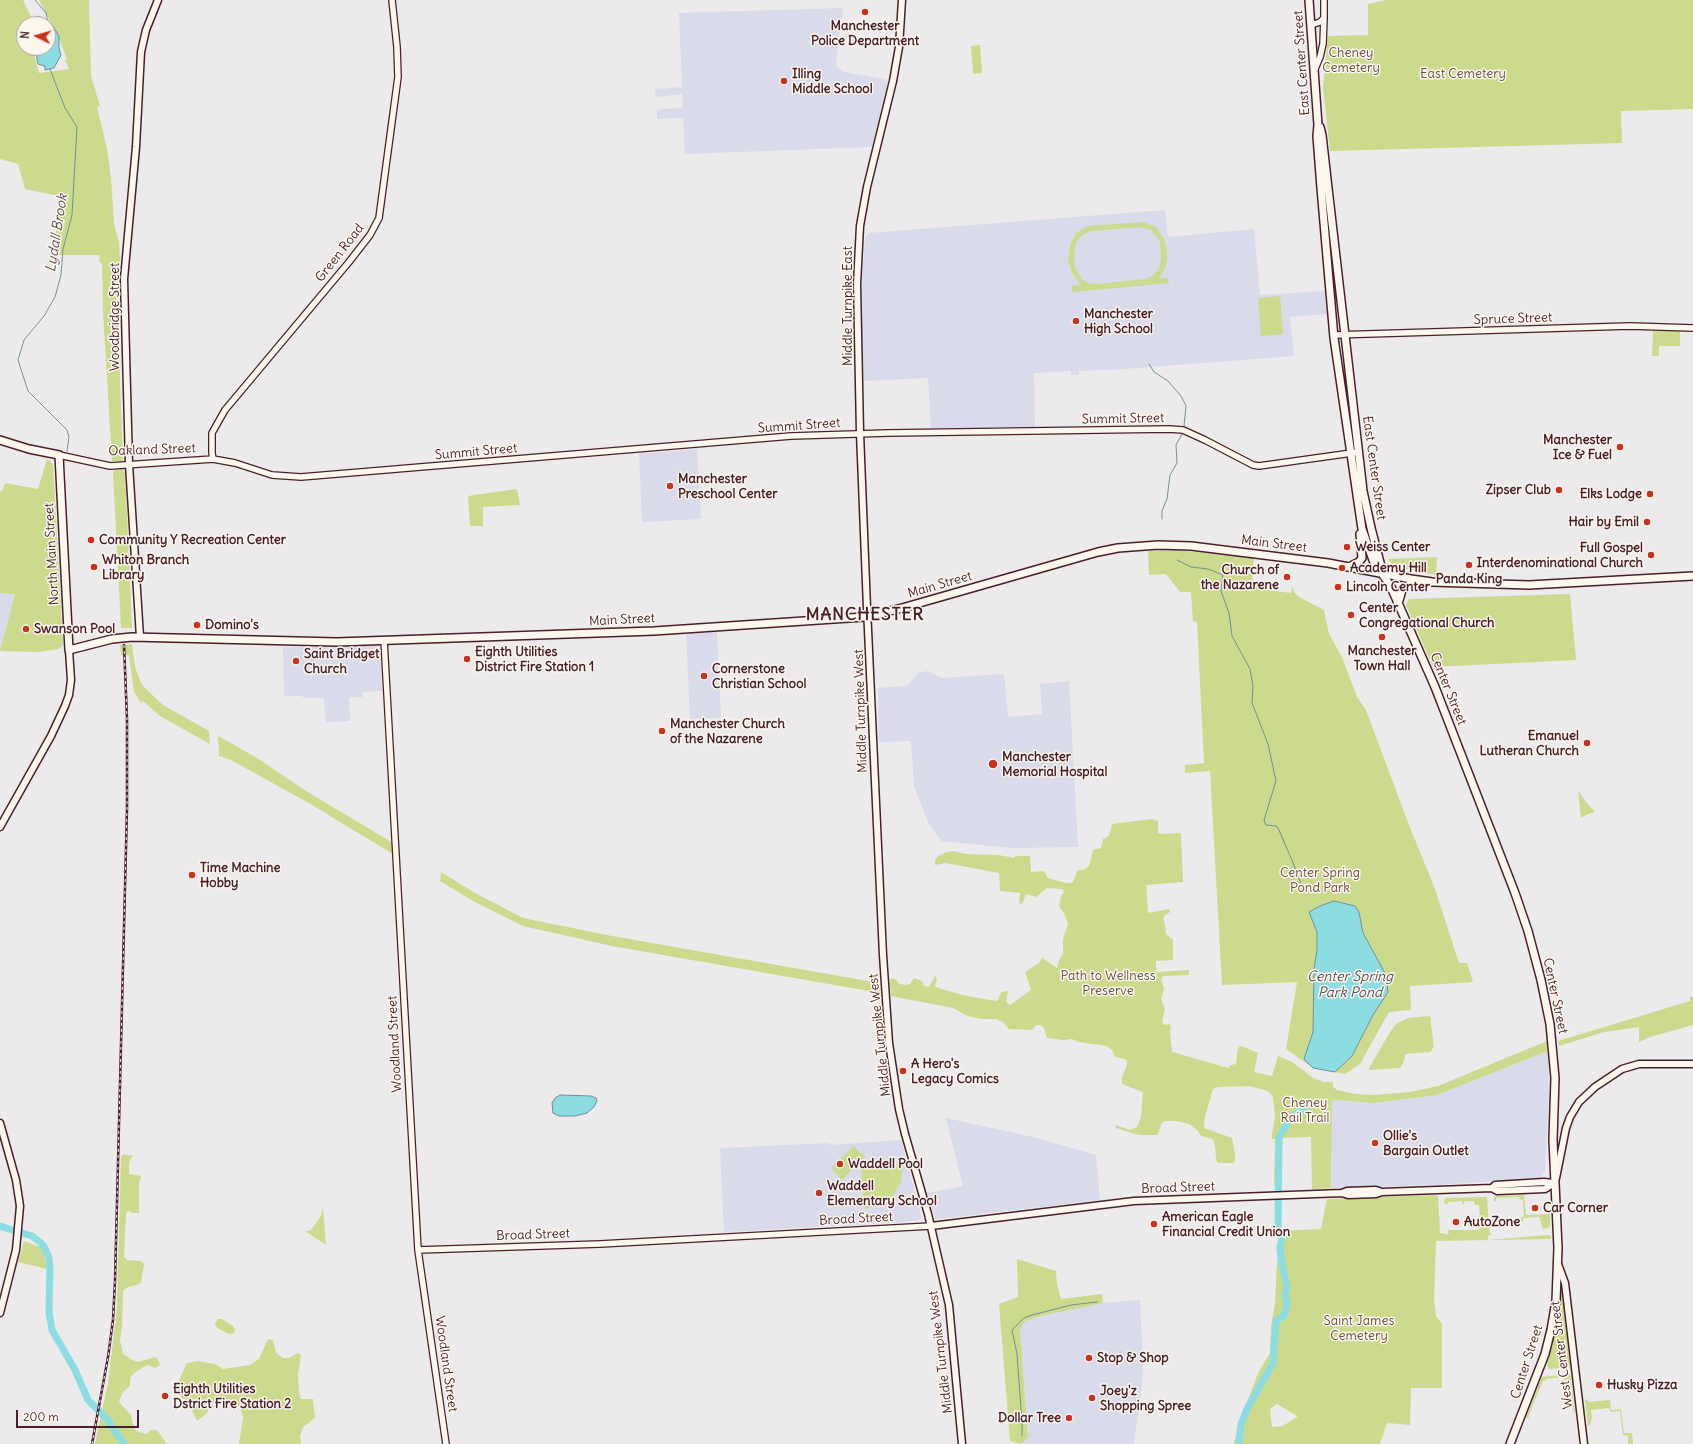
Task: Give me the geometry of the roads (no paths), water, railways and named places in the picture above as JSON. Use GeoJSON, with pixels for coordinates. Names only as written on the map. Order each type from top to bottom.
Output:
{"type":"FeatureCollection","features":[{"type":"Feature","properties":{"kind":"main road","name":"Woodbridge Street"},"geometry":{"type":"LineString","coordinates":[[140,637],[129,464],[124,279],[136,147],[141,52],[146,30],[158,0]]}},
{"type":"Feature","properties":{"kind":"main road","name":"Middle Turnpike East"},"geometry":{"type":"LineString","coordinates":[[867,616],[860,433],[857,284],[860,226],[867,187],[893,81],[899,47],[902,0]]}},
{"type":"Feature","properties":{"kind":"main road","name":"East Center Street"},"geometry":{"type":"LineString","coordinates":[[1309,0],[1318,125],[1317,136],[1320,188],[1334,335],[1360,522],[1371,556],[1376,566],[1383,574]]}},
{"type":"Feature","properties":{"kind":"main road","name":"East Center Street"},"geometry":{"type":"LineString","coordinates":[[1318,125],[1322,135],[1363,491],[1383,574]]}},
{"type":"Feature","properties":{"kind":"main road","name":"Oakland Street"},"geometry":{"type":"LineString","coordinates":[[0,440],[29,449],[58,455]]}},
{"type":"Feature","properties":{"kind":"main road","name":"North Main Street"},"geometry":{"type":"LineString","coordinates":[[0,827],[51,736],[69,695],[71,680],[58,455]]}},
{"type":"Feature","properties":{"kind":"main road"},"geometry":{"type":"LineString","coordinates":[[1349,567],[1359,562],[1362,558],[1360,522],[1369,520]]}},
{"type":"Feature","properties":{"kind":"main road","name":"Main Street"},"geometry":{"type":"LineString","coordinates":[[69,650],[112,639],[140,637],[311,643],[664,630],[867,616],[902,608],[1090,554],[1122,548],[1158,545],[1191,546],[1328,563],[1416,580],[1523,585],[1693,576]]}},
{"type":"Feature","properties":{"kind":"main road","name":"Center Street"},"geometry":{"type":"LineString","coordinates":[[1383,574],[1398,604],[1438,695],[1515,893],[1526,923],[1540,973],[1548,1010],[1555,1078],[1553,1130],[1558,1264],[1555,1310],[1548,1343],[1510,1444]]}},
{"type":"Feature","properties":{"kind":"main road"},"geometry":{"type":"LineString","coordinates":[[1398,604],[1403,590],[1416,580]]}},
{"type":"Feature","properties":{"kind":"main road","name":"Middle Turnpike West"},"geometry":{"type":"LineString","coordinates":[[867,616],[883,955],[889,1043],[902,1118],[931,1226],[949,1305],[962,1444]]}},
{"type":"Feature","properties":{"kind":"main road"},"geometry":{"type":"LineString","coordinates":[[1554,1183],[1568,1122],[1575,1107],[1586,1094],[1612,1075],[1631,1066],[1646,1063],[1693,1064]]}},
{"type":"Feature","properties":{"kind":"main road"},"geometry":{"type":"LineString","coordinates":[[0,1123],[18,1192],[19,1225],[18,1237],[0,1313]]}},
{"type":"Feature","properties":{"kind":"main road","name":"Broad Street"},"geometry":{"type":"LineString","coordinates":[[931,1226],[1134,1201],[1342,1193],[1348,1195],[1369,1195],[1382,1192],[1492,1188],[1497,1191],[1541,1189],[1554,1183]]}},
{"type":"Feature","properties":{"kind":"main road","name":"West Center Street"},"geometry":{"type":"LineString","coordinates":[[1558,1264],[1565,1283],[1584,1444]]}},
{"type":"Feature","properties":{"kind":"street","name":"Green Road"},"geometry":{"type":"LineString","coordinates":[[213,459],[212,433],[225,410],[349,262],[370,235],[377,222],[382,205],[398,77],[397,47],[392,0]]}},
{"type":"Feature","properties":{"kind":"street"},"geometry":{"type":"LineString","coordinates":[[1314,72],[1322,52],[1324,0]]}},
{"type":"Feature","properties":{"kind":"street"},"geometry":{"type":"LineString","coordinates":[[1311,25],[1320,22],[1324,18]]}},
{"type":"Feature","properties":{"kind":"street","name":"Spruce Street"},"geometry":{"type":"LineString","coordinates":[[1334,335],[1630,326],[1693,328]]}},
{"type":"Feature","properties":{"kind":"street","name":"Summit Street"},"geometry":{"type":"LineString","coordinates":[[235,463],[272,475],[301,477],[791,436],[860,433],[1182,430],[1205,440],[1253,465],[1259,466],[1359,452]]}},
{"type":"Feature","properties":{"kind":"street","name":"Oakland Street"},"geometry":{"type":"LineString","coordinates":[[58,455],[106,465],[213,459],[235,463]]}},
{"type":"Feature","properties":{"kind":"street","name":"Woodland Street"},"geometry":{"type":"LineString","coordinates":[[384,640],[418,1250],[446,1444]]}},
{"type":"Feature","properties":{"kind":"street","name":"Broad Street"},"geometry":{"type":"LineString","coordinates":[[418,1250],[600,1244],[931,1226]]}},
{"type":"Feature","properties":{"kind":"water"},"geometry":{"type":"Polygon","coordinates":[[[56,31],[59,36],[59,48],[61,55],[54,68],[45,70],[45,66],[38,64],[36,56],[56,56],[56,31]]]}},
{"type":"Feature","properties":{"kind":"water","name":"Center Spring Park Pond"},"geometry":{"type":"Polygon","coordinates":[[[1334,901],[1355,906],[1359,912],[1363,933],[1386,975],[1388,992],[1373,1015],[1352,1056],[1335,1072],[1313,1068],[1304,1059],[1313,1032],[1314,968],[1317,951],[1317,932],[1309,912],[1334,901]]]}},
{"type":"Feature","properties":{"kind":"water"},"geometry":{"type":"Polygon","coordinates":[[[560,1095],[591,1096],[596,1098],[597,1101],[594,1107],[587,1113],[575,1116],[559,1116],[553,1113],[552,1103],[555,1098],[560,1095]]]}},
{"type":"Feature","properties":{"kind":"waterway","name":"Lydall Brook"},"geometry":{"type":"LineString","coordinates":[[35,0],[46,13],[47,16]]}},
{"type":"Feature","properties":{"kind":"waterway","name":"Lydall Brook"},"geometry":{"type":"LineString","coordinates":[[50,69],[65,108],[77,127],[72,215],[63,249],[61,275],[55,297],[44,316],[24,340],[18,360],[28,391],[67,430],[69,437],[67,451]]}},
{"type":"Feature","properties":{"kind":"waterway"},"geometry":{"type":"LineString","coordinates":[[1149,364],[1154,372],[1168,381],[1181,396],[1186,406],[1184,426]]}},
{"type":"Feature","properties":{"kind":"waterway"},"geometry":{"type":"LineString","coordinates":[[1162,519],[1162,511],[1167,499],[1170,475],[1177,463],[1176,445],[1182,434]]}},
{"type":"Feature","properties":{"kind":"waterway"},"geometry":{"type":"LineString","coordinates":[[1177,560],[1191,567],[1208,569],[1223,575],[1221,591],[1229,613],[1232,636],[1250,669],[1253,686],[1252,703],[1268,744],[1276,781],[1264,820],[1266,825],[1276,826],[1278,828],[1302,887]]}},
{"type":"Feature","properties":{"kind":"waterway"},"geometry":{"type":"LineString","coordinates":[[1239,1444],[1241,1424],[1247,1409],[1273,1363],[1276,1321],[1284,1315],[1287,1302],[1285,1295],[1287,1287],[1280,1247],[1282,1239],[1278,1231],[1279,1137],[1286,1125],[1297,1113],[1303,1111],[1309,1102]]}},
{"type":"Feature","properties":{"kind":"waterway"},"geometry":{"type":"LineString","coordinates":[[0,1226],[32,1236],[45,1248],[49,1258],[50,1268],[49,1312],[52,1330],[75,1370],[88,1400],[106,1418],[124,1444]]}},
{"type":"Feature","properties":{"kind":"waterway"},"geometry":{"type":"LineString","coordinates":[[1022,1436],[1017,1354],[1012,1330],[1024,1318],[1032,1315],[1071,1305],[1097,1302]]}},
{"type":"Feature","properties":{"kind":"railway"},"geometry":{"type":"LineString","coordinates":[[92,1444],[108,1357],[113,1320],[115,1281],[127,809],[127,719],[124,645]]}},
{"type":"Feature","properties":{"kind":"place","name":"Manchester Police Department"},"geometry":{"type":"Point","coordinates":[865,12]}},
{"type":"Feature","properties":{"kind":"place","name":"Illing Middle School"},"geometry":{"type":"Point","coordinates":[784,81]}},
{"type":"Feature","properties":{"kind":"place","name":"Manchester High School"},"geometry":{"type":"Point","coordinates":[1076,321]}},
{"type":"Feature","properties":{"kind":"place","name":"Manchester Ice & Fuel"},"geometry":{"type":"Point","coordinates":[1620,447]}},
{"type":"Feature","properties":{"kind":"place","name":"Manchester Preschool Center"},"geometry":{"type":"Point","coordinates":[670,486]}},
{"type":"Feature","properties":{"kind":"place","name":"Zipser Club"},"geometry":{"type":"Point","coordinates":[1559,490]}},
{"type":"Feature","properties":{"kind":"place","name":"Elks Lodge"},"geometry":{"type":"Point","coordinates":[1650,494]}},
{"type":"Feature","properties":{"kind":"place","name":"Hair by Emil"},"geometry":{"type":"Point","coordinates":[1647,522]}},
{"type":"Feature","properties":{"kind":"place","name":"Community Y Recreation Center"},"geometry":{"type":"Point","coordinates":[91,540]}},
{"type":"Feature","properties":{"kind":"place","name":"Weiss Center"},"geometry":{"type":"Point","coordinates":[1347,547]}},
{"type":"Feature","properties":{"kind":"place","name":"Full Gospel Interdenominational Church"},"geometry":{"type":"Point","coordinates":[1651,555]}},
{"type":"Feature","properties":{"kind":"place","name":"Panda King"},"geometry":{"type":"Point","coordinates":[1469,565]}},
{"type":"Feature","properties":{"kind":"place","name":"Whiton Branch Library"},"geometry":{"type":"Point","coordinates":[94,567]}},
{"type":"Feature","properties":{"kind":"place","name":"Academy Hill"},"geometry":{"type":"Point","coordinates":[1342,568]}},
{"type":"Feature","properties":{"kind":"place","name":"Church of the Nazarene"},"geometry":{"type":"Point","coordinates":[1287,577]}},
{"type":"Feature","properties":{"kind":"place","name":"Lincoln Center"},"geometry":{"type":"Point","coordinates":[1338,587]}},
{"type":"Feature","properties":{"kind":"place","name":"Center Congregational Church"},"geometry":{"type":"Point","coordinates":[1351,615]}},
{"type":"Feature","properties":{"kind":"place","name":"Domino's"},"geometry":{"type":"Point","coordinates":[197,625]}},
{"type":"Feature","properties":{"kind":"place","name":"Swanson Pool"},"geometry":{"type":"Point","coordinates":[26,629]}},
{"type":"Feature","properties":{"kind":"place","name":"Manchester Town Hall"},"geometry":{"type":"Point","coordinates":[1382,637]}},
{"type":"Feature","properties":{"kind":"place","name":"Eighth Utilities District Fire Station 1"},"geometry":{"type":"Point","coordinates":[467,659]}},
{"type":"Feature","properties":{"kind":"place","name":"Saint Bridget Church"},"geometry":{"type":"Point","coordinates":[296,661]}},
{"type":"Feature","properties":{"kind":"place","name":"Cornerstone Christian School"},"geometry":{"type":"Point","coordinates":[704,676]}},
{"type":"Feature","properties":{"kind":"place","name":"Manchester Church of the Nazarene"},"geometry":{"type":"Point","coordinates":[662,731]}},
{"type":"Feature","properties":{"kind":"place","name":"Emanuel Lutheran Church"},"geometry":{"type":"Point","coordinates":[1587,743]}},
{"type":"Feature","properties":{"kind":"place","name":"Manchester Memorial Hospital"},"geometry":{"type":"Point","coordinates":[993,764]}},
{"type":"Feature","properties":{"kind":"place","name":"Time Machine Hobby"},"geometry":{"type":"Point","coordinates":[192,875]}},
{"type":"Feature","properties":{"kind":"place","name":"A Hero's Legacy Comics"},"geometry":{"type":"Point","coordinates":[903,1071]}},
{"type":"Feature","properties":{"kind":"place","name":"Ollie's Bargain Outlet"},"geometry":{"type":"Point","coordinates":[1375,1143]}},
{"type":"Feature","properties":{"kind":"place","name":"Waddell Pool"},"geometry":{"type":"Point","coordinates":[840,1164]}},
{"type":"Feature","properties":{"kind":"place","name":"Waddell Elementary School"},"geometry":{"type":"Point","coordinates":[819,1193]}},
{"type":"Feature","properties":{"kind":"place","name":"Car Corner"},"geometry":{"type":"Point","coordinates":[1535,1208]}},
{"type":"Feature","properties":{"kind":"place","name":"AutoZone"},"geometry":{"type":"Point","coordinates":[1456,1222]}},
{"type":"Feature","properties":{"kind":"place","name":"American Eagle Financial Credit Union"},"geometry":{"type":"Point","coordinates":[1154,1224]}},
{"type":"Feature","properties":{"kind":"place","name":"Stop & Shop"},"geometry":{"type":"Point","coordinates":[1089,1358]}},
{"type":"Feature","properties":{"kind":"place","name":"Husky Pizza"},"geometry":{"type":"Point","coordinates":[1599,1385]}},
{"type":"Feature","properties":{"kind":"place","name":"Eighth Utilities Dstrict Fire Station 2"},"geometry":{"type":"Point","coordinates":[165,1396]}},
{"type":"Feature","properties":{"kind":"place","name":"Joey'z Shopping Spree"},"geometry":{"type":"Point","coordinates":[1092,1398]}},
{"type":"Feature","properties":{"kind":"place","name":"Dollar Tree"},"geometry":{"type":"Point","coordinates":[1069,1418]}},
{"type":"Feature","properties":{"kind":"district","name":"MANCHESTER"},"geometry":{"type":"Point","coordinates":[865,615]}},
{"type":"Feature","properties":{"kind":"park label","name":"Cheney Cemetery"},"geometry":{"type":"Point","coordinates":[1351,60]}},
{"type":"Feature","properties":{"kind":"park label","name":"East Cemetery"},"geometry":{"type":"Point","coordinates":[1463,74]}},
{"type":"Feature","properties":{"kind":"park label","name":"Center Spring Pond Park"},"geometry":{"type":"Point","coordinates":[1320,880]}},
{"type":"Feature","properties":{"kind":"park label","name":"Path to Wellness Preserve"},"geometry":{"type":"Point","coordinates":[1108,984]}},
{"type":"Feature","properties":{"kind":"park label","name":"Cheney Rail Trail"},"geometry":{"type":"Point","coordinates":[1305,1110]}},
{"type":"Feature","properties":{"kind":"park label","name":"Saint James Cemetery"},"geometry":{"type":"Point","coordinates":[1359,1328]}}]}
